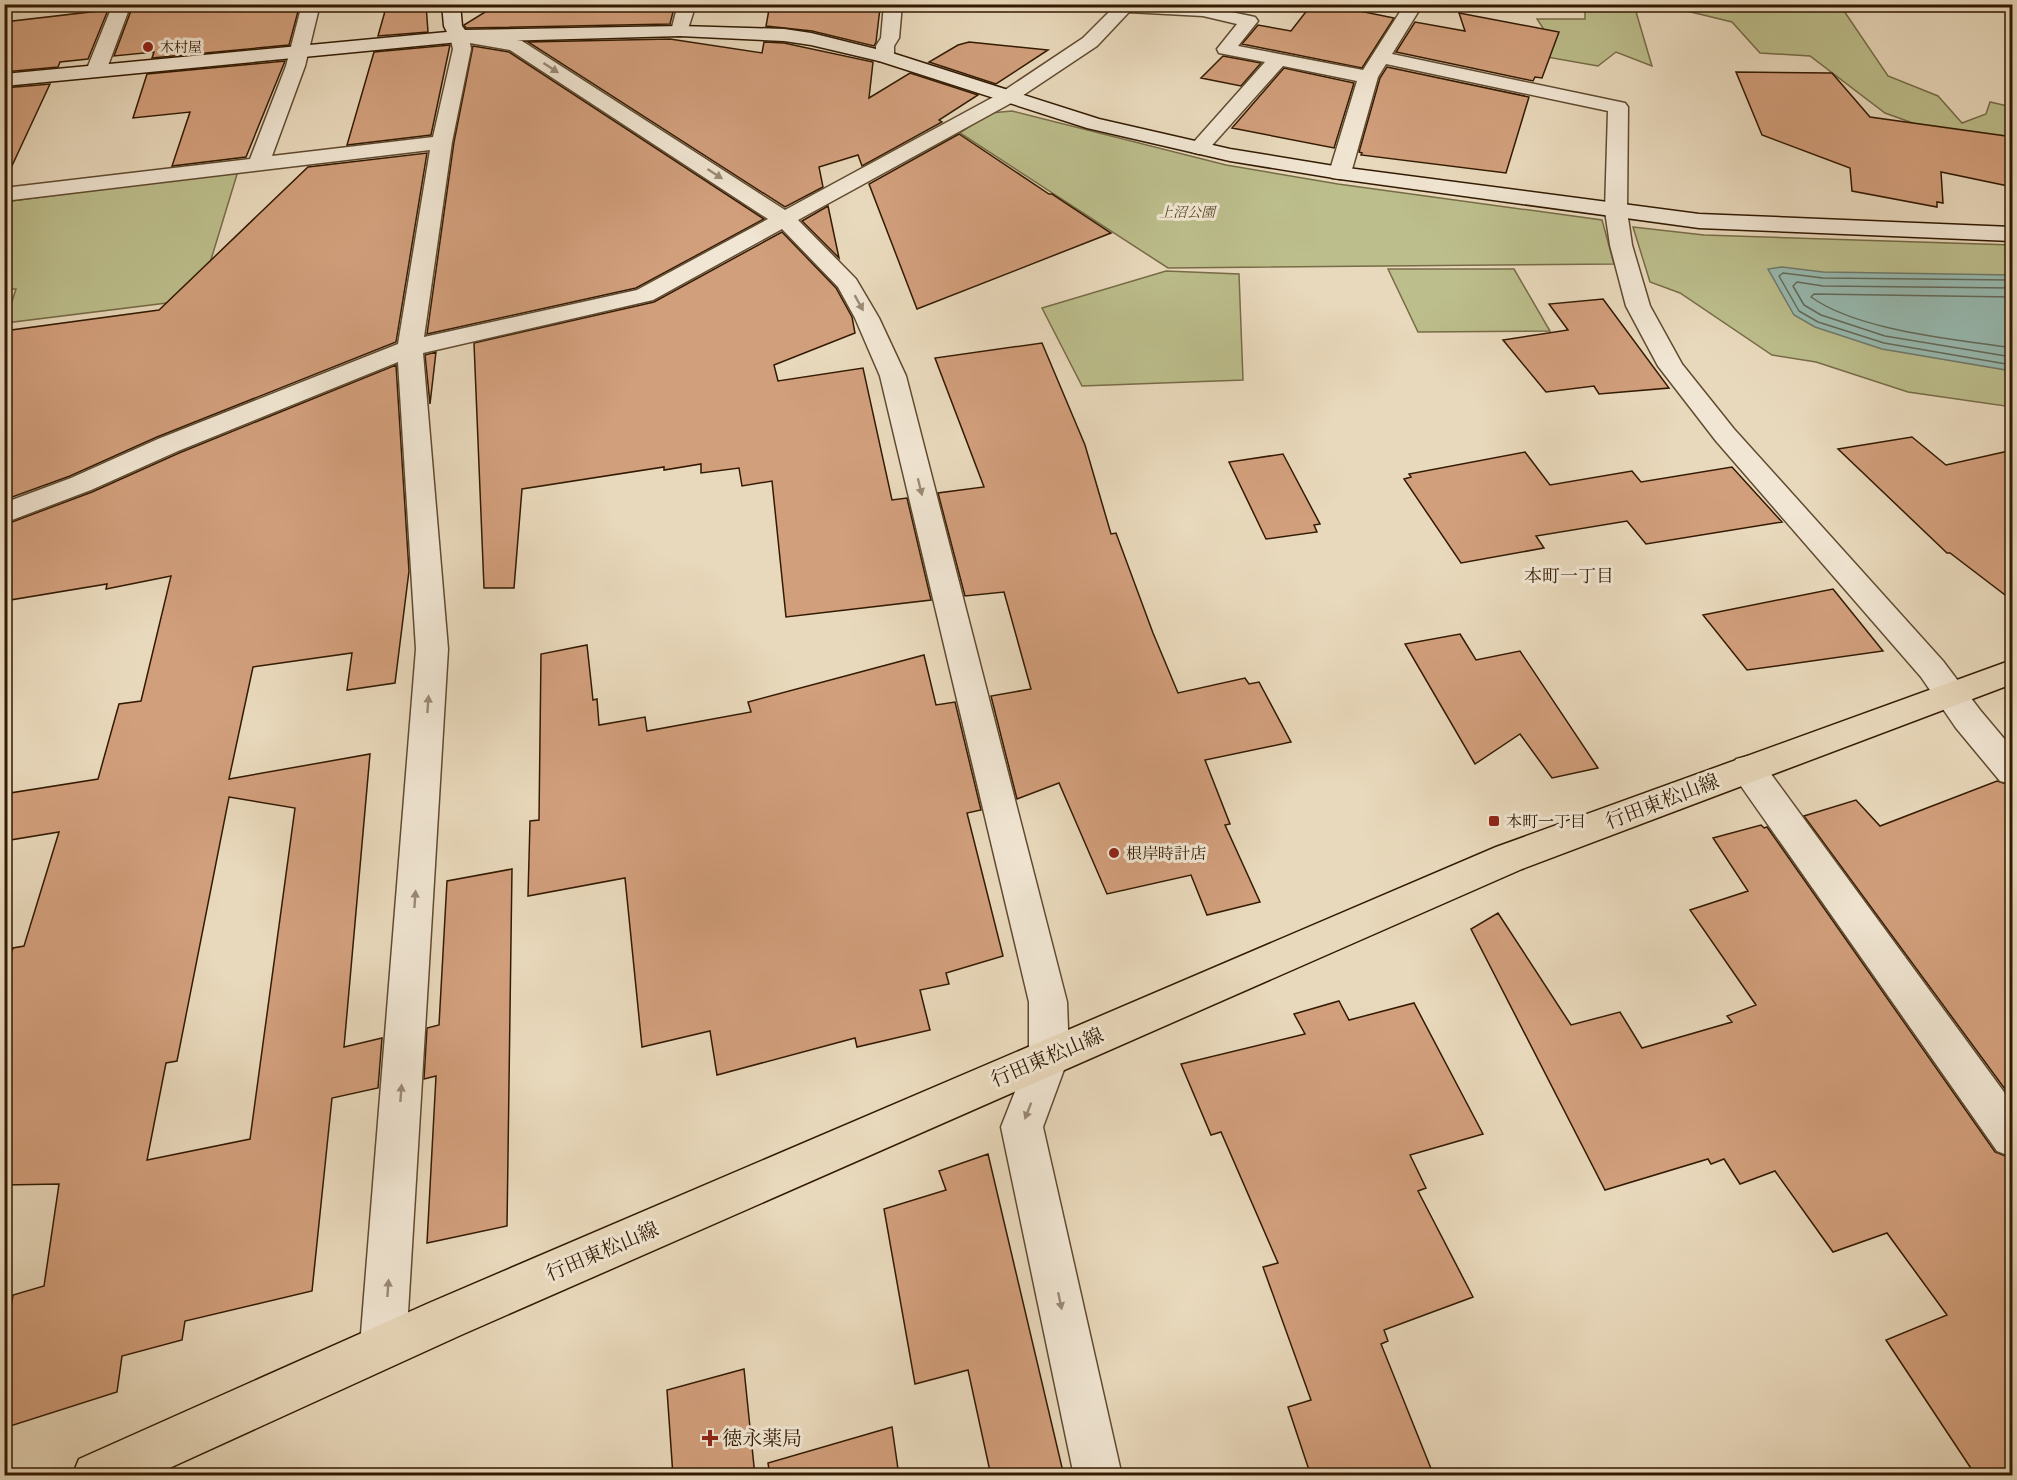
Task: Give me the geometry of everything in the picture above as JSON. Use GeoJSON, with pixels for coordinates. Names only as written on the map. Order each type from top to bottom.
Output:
{"type":"FeatureCollection","features":[{"type":"Feature","properties":{"kind":"main road","name":"行田東松山線"},"geometry":{"type":"LineString","coordinates":[[96,1476],[383,1346],[1509,858],[2013,672]]}},
{"type":"Feature","properties":{"kind":"street"},"geometry":{"type":"LineString","coordinates":[[96,70],[122,4]]}},
{"type":"Feature","properties":{"kind":"street"},"geometry":{"type":"LineString","coordinates":[[258,164],[302,50],[311,4]]}},
{"type":"Feature","properties":{"kind":"street"},"geometry":{"type":"LineString","coordinates":[[383,1346],[432,649],[410,348],[442,142],[462,49],[459,36],[453,26],[451,4]]}},
{"type":"Feature","properties":{"kind":"street"},"geometry":{"type":"LineString","coordinates":[[680,31],[687,4]]}},
{"type":"Feature","properties":{"kind":"street"},"geometry":{"type":"LineString","coordinates":[[885,57],[885,46],[890,38],[893,4]]}},
{"type":"Feature","properties":{"kind":"street"},"geometry":{"type":"LineString","coordinates":[[1340,173],[1368,77],[1414,4]]}},
{"type":"Feature","properties":{"kind":"street"},"geometry":{"type":"LineString","coordinates":[[4,514],[81,484],[168,445],[410,348],[645,295],[1006,98],[1090,42],[1127,6],[1205,8],[1249,21],[1226,49],[1368,77]]}},
{"type":"Feature","properties":{"kind":"street"},"geometry":{"type":"LineString","coordinates":[[4,80],[459,36],[680,31],[784,35],[811,39],[885,57],[1006,98],[1095,124],[1199,148],[1340,173],[1616,211],[1751,225],[2013,234]]}},
{"type":"Feature","properties":{"kind":"street"},"geometry":{"type":"LineString","coordinates":[[459,36],[515,45],[784,219],[848,284],[867,318],[893,376],[1048,1002],[1048,1056],[1022,1127],[1098,1476]]}},
{"type":"Feature","properties":{"kind":"street"},"geometry":{"type":"LineString","coordinates":[[1381,57],[1618,106],[1616,211],[1620,245],[1638,306],[1671,366],[1725,435],[1932,669],[1968,719],[2013,771]]}},
{"type":"Feature","properties":{"kind":"street"},"geometry":{"type":"LineString","coordinates":[[1199,148],[1278,60]]}},
{"type":"Feature","properties":{"kind":"street"},"geometry":{"type":"LineString","coordinates":[[4,195],[442,142]]}},
{"type":"Feature","properties":{"kind":"street"},"geometry":{"type":"LineString","coordinates":[[1748,769],[2013,1137]]}},
{"type":"Feature","properties":{"kind":"green space"},"geometry":{"type":"Polygon","coordinates":[[[1585,5],[1634,5],[1652,66],[1616,52],[1598,66],[1512,51],[1541,48],[1543,28],[1537,19],[1585,19],[1585,5]]]}},
{"type":"Feature","properties":{"kind":"green space"},"geometry":{"type":"Polygon","coordinates":[[[1662,5],[1840,5],[1888,76],[1938,96],[1962,123],[1986,114],[1990,102],[2012,107],[2012,152],[1993,152],[1885,113],[1810,56],[1760,53],[1732,22],[1662,5]]]}},
{"type":"Feature","properties":{"kind":"green space","name":"上沼公園"},"geometry":{"type":"Polygon","coordinates":[[[1012,111],[1226,165],[1338,184],[1602,220],[1614,264],[1168,268],[960,133],[990,113],[1012,111]]]}},
{"type":"Feature","properties":{"kind":"green space"},"geometry":{"type":"Polygon","coordinates":[[[238,171],[199,299],[5,323],[16,289],[5,289],[4,202],[238,171]]]}},
{"type":"Feature","properties":{"kind":"green space"},"geometry":{"type":"Polygon","coordinates":[[[1633,227],[1704,235],[2012,245],[2012,407],[1908,392],[1816,362],[1772,355],[1680,293],[1650,282],[1633,227]]]}},
{"type":"Feature","properties":{"kind":"green space"},"geometry":{"type":"Polygon","coordinates":[[[1388,269],[1514,269],[1550,331],[1418,332],[1388,269]]]}},
{"type":"Feature","properties":{"kind":"green space"},"geometry":{"type":"Polygon","coordinates":[[[1166,271],[1239,274],[1243,380],[1082,386],[1042,308],[1166,271]]]}},
{"type":"Feature","properties":{"kind":"water"},"geometry":{"type":"Polygon","coordinates":[[[1782,267],[1823,272],[2012,275],[2012,371],[1882,349],[1815,327],[1794,315],[1768,269],[1782,267]]]}},
{"type":"Feature","properties":{"kind":"building"},"geometry":{"type":"Polygon","coordinates":[[[161,4],[300,4],[289,45],[152,58],[154,52],[114,56],[132,8],[161,4]]]}},
{"type":"Feature","properties":{"kind":"building"},"geometry":{"type":"Polygon","coordinates":[[[387,4],[426,4],[428,32],[378,36],[387,4]]]}},
{"type":"Feature","properties":{"kind":"building"},"geometry":{"type":"Polygon","coordinates":[[[498,4],[675,4],[670,24],[466,28],[464,25],[498,4]]]}},
{"type":"Feature","properties":{"kind":"building"},"geometry":{"type":"Polygon","coordinates":[[[770,4],[836,4],[835,9],[880,8],[876,42],[874,46],[812,31],[766,26],[770,4]]]}},
{"type":"Feature","properties":{"kind":"building"},"geometry":{"type":"Polygon","coordinates":[[[1312,4],[1325,4],[1394,18],[1362,68],[1242,44],[1258,25],[1291,31],[1312,4]]]}},
{"type":"Feature","properties":{"kind":"building"},"geometry":{"type":"Polygon","coordinates":[[[108,10],[88,59],[60,62],[58,67],[4,72],[4,22],[108,10]]]}},
{"type":"Feature","properties":{"kind":"building"},"geometry":{"type":"Polygon","coordinates":[[[1459,13],[1559,32],[1542,78],[1535,77],[1533,81],[1396,52],[1415,22],[1465,31],[1459,13]]]}},
{"type":"Feature","properties":{"kind":"building"},"geometry":{"type":"Polygon","coordinates":[[[670,39],[762,53],[764,42],[784,43],[873,62],[869,98],[910,73],[978,95],[939,120],[942,122],[862,166],[858,155],[819,167],[823,187],[785,207],[528,42],[670,39]]]}},
{"type":"Feature","properties":{"kind":"building"},"geometry":{"type":"Polygon","coordinates":[[[969,42],[1048,50],[996,84],[929,62],[958,45],[969,42]]]}},
{"type":"Feature","properties":{"kind":"building"},"geometry":{"type":"Polygon","coordinates":[[[450,45],[431,135],[347,145],[374,52],[450,45]]]}},
{"type":"Feature","properties":{"kind":"building"},"geometry":{"type":"Polygon","coordinates":[[[473,46],[509,52],[764,219],[636,288],[427,334],[454,142],[473,46]]]}},
{"type":"Feature","properties":{"kind":"building"},"geometry":{"type":"Polygon","coordinates":[[[1223,56],[1261,63],[1241,86],[1201,78],[1223,56]]]}},
{"type":"Feature","properties":{"kind":"building"},"geometry":{"type":"Polygon","coordinates":[[[285,61],[246,157],[172,166],[190,112],[133,118],[147,74],[285,61]]]}},
{"type":"Feature","properties":{"kind":"building"},"geometry":{"type":"Polygon","coordinates":[[[1387,67],[1529,97],[1506,173],[1361,155],[1362,153],[1359,152],[1380,78],[1387,67]]]}},
{"type":"Feature","properties":{"kind":"building"},"geometry":{"type":"Polygon","coordinates":[[[1284,68],[1354,83],[1334,148],[1232,128],[1284,68]]]}},
{"type":"Feature","properties":{"kind":"building"},"geometry":{"type":"Polygon","coordinates":[[[1736,72],[1832,73],[1870,117],[2013,137],[2013,187],[1941,172],[1943,203],[1937,202],[1937,207],[1852,191],[1850,168],[1762,135],[1736,72]]]}},
{"type":"Feature","properties":{"kind":"building"},"geometry":{"type":"Polygon","coordinates":[[[50,84],[4,183],[4,88],[50,84]]]}},
{"type":"Feature","properties":{"kind":"building"},"geometry":{"type":"Polygon","coordinates":[[[959,134],[1111,233],[917,309],[869,184],[959,134]]]}},
{"type":"Feature","properties":{"kind":"building"},"geometry":{"type":"Polygon","coordinates":[[[427,153],[396,342],[157,437],[70,476],[4,500],[4,331],[159,310],[308,167],[427,153]]]}},
{"type":"Feature","properties":{"kind":"building"},"geometry":{"type":"Polygon","coordinates":[[[828,206],[839,258],[802,221],[828,206]]]}},
{"type":"Feature","properties":{"kind":"building"},"geometry":{"type":"Polygon","coordinates":[[[782,232],[836,288],[852,317],[855,333],[774,365],[778,381],[863,368],[892,500],[907,498],[931,600],[786,617],[772,481],[742,486],[739,468],[701,473],[701,464],[664,470],[664,467],[522,489],[514,588],[484,588],[474,343],[654,302],[782,232]]]}},
{"type":"Feature","properties":{"kind":"building"},"geometry":{"type":"Polygon","coordinates":[[[1603,299],[1669,388],[1599,394],[1594,386],[1546,392],[1503,340],[1568,330],[1549,304],[1603,299]]]}},
{"type":"Feature","properties":{"kind":"building"},"geometry":{"type":"Polygon","coordinates":[[[1042,343],[1085,445],[1111,534],[1116,533],[1178,693],[1245,678],[1249,684],[1259,682],[1291,742],[1205,760],[1230,824],[1225,825],[1260,902],[1207,915],[1191,875],[1107,894],[1059,783],[1017,799],[991,696],[1031,689],[1004,592],[965,596],[938,493],[984,487],[935,358],[1042,343]]]}},
{"type":"Feature","properties":{"kind":"building"},"geometry":{"type":"Polygon","coordinates":[[[436,352],[430,404],[425,355],[436,352]]]}},
{"type":"Feature","properties":{"kind":"building"},"geometry":{"type":"Polygon","coordinates":[[[396,365],[409,571],[395,683],[347,690],[352,653],[253,667],[229,779],[370,754],[344,1047],[382,1038],[378,1088],[332,1098],[312,1291],[185,1321],[182,1340],[122,1356],[117,1392],[4,1428],[4,1347],[13,1295],[44,1286],[59,1184],[4,1185],[4,974],[13,948],[24,946],[59,832],[4,841],[4,794],[98,779],[119,704],[141,701],[171,576],[106,589],[107,584],[4,601],[4,525],[92,492],[179,453],[396,365]],[[229,797],[177,1061],[166,1063],[147,1160],[250,1139],[295,808],[229,797]]]}},
{"type":"Feature","properties":{"kind":"building"},"geometry":{"type":"Polygon","coordinates":[[[1912,437],[1946,465],[2013,450],[2013,601],[1947,553],[1838,449],[1912,437]]]}},
{"type":"Feature","properties":{"kind":"building"},"geometry":{"type":"Polygon","coordinates":[[[1525,452],[1550,485],[1632,471],[1641,482],[1732,467],[1782,522],[1646,544],[1627,521],[1536,536],[1544,548],[1461,563],[1404,479],[1411,477],[1409,474],[1525,452]]]}},
{"type":"Feature","properties":{"kind":"building"},"geometry":{"type":"Polygon","coordinates":[[[1283,454],[1320,524],[1314,525],[1317,532],[1266,539],[1229,462],[1283,454]]]}},
{"type":"Feature","properties":{"kind":"building"},"geometry":{"type":"Polygon","coordinates":[[[1833,589],[1883,651],[1747,670],[1703,615],[1833,589]]]}},
{"type":"Feature","properties":{"kind":"building"},"geometry":{"type":"Polygon","coordinates":[[[1460,634],[1476,660],[1520,651],[1598,768],[1552,778],[1520,734],[1475,764],[1405,644],[1460,634]]]}},
{"type":"Feature","properties":{"kind":"building"},"geometry":{"type":"Polygon","coordinates":[[[587,645],[593,700],[597,699],[599,725],[645,717],[647,731],[751,712],[748,702],[924,655],[936,705],[955,702],[981,810],[967,813],[1003,956],[946,973],[949,984],[920,990],[930,1030],[857,1047],[855,1038],[717,1075],[710,1031],[642,1047],[625,878],[528,896],[530,821],[539,820],[541,654],[587,645]]]}},
{"type":"Feature","properties":{"kind":"building"},"geometry":{"type":"Polygon","coordinates":[[[1997,781],[2013,786],[2013,1100],[1804,816],[1856,800],[1880,826],[1997,781]]]}},
{"type":"Feature","properties":{"kind":"building"},"geometry":{"type":"Polygon","coordinates":[[[1761,825],[1764,828],[1767,827],[1995,1152],[2013,1159],[2013,1476],[1976,1476],[1886,1340],[1947,1315],[1887,1233],[1833,1252],[1775,1171],[1740,1184],[1724,1159],[1711,1164],[1708,1159],[1605,1190],[1471,929],[1498,913],[1571,1025],[1620,1012],[1642,1048],[1732,1022],[1727,1016],[1756,1005],[1690,910],[1748,891],[1713,838],[1761,825]]]}},
{"type":"Feature","properties":{"kind":"building"},"geometry":{"type":"Polygon","coordinates":[[[512,869],[507,1226],[427,1243],[436,1076],[424,1079],[427,1028],[439,1025],[447,881],[512,869]]]}},
{"type":"Feature","properties":{"kind":"building"},"geometry":{"type":"Polygon","coordinates":[[[1339,1001],[1349,1020],[1414,1003],[1483,1134],[1410,1155],[1426,1188],[1418,1191],[1473,1297],[1384,1330],[1388,1341],[1381,1344],[1434,1476],[1311,1476],[1288,1407],[1311,1400],[1263,1267],[1278,1263],[1221,1132],[1211,1135],[1181,1064],[1305,1034],[1294,1014],[1339,1001]]]}},
{"type":"Feature","properties":{"kind":"building"},"geometry":{"type":"Polygon","coordinates":[[[988,1154],[1064,1476],[991,1476],[968,1370],[915,1384],[884,1209],[946,1190],[939,1171],[988,1154]]]}},
{"type":"Feature","properties":{"kind":"building"},"geometry":{"type":"Polygon","coordinates":[[[744,1369],[755,1476],[673,1476],[667,1390],[744,1369]]]}},
{"type":"Feature","properties":{"kind":"building"},"geometry":{"type":"Polygon","coordinates":[[[892,1427],[899,1476],[770,1476],[768,1463],[892,1427]]]}},
{"type":"Feature","properties":{"kind":"place","name":"木村屋"},"geometry":{"type":"Point","coordinates":[148,47]}},
{"type":"Feature","properties":{"kind":"place","name":"本町一丁目"},"geometry":{"type":"Point","coordinates":[1494,821]}},
{"type":"Feature","properties":{"kind":"place","name":"根岸時計店"},"geometry":{"type":"Point","coordinates":[1114,853]}},
{"type":"Feature","properties":{"kind":"place","name":"徳永薬局"},"geometry":{"type":"Point","coordinates":[710,1438]}},
{"type":"Feature","properties":{"kind":"district","name":"本町一丁目"},"geometry":{"type":"Point","coordinates":[1569,576]}}]}
